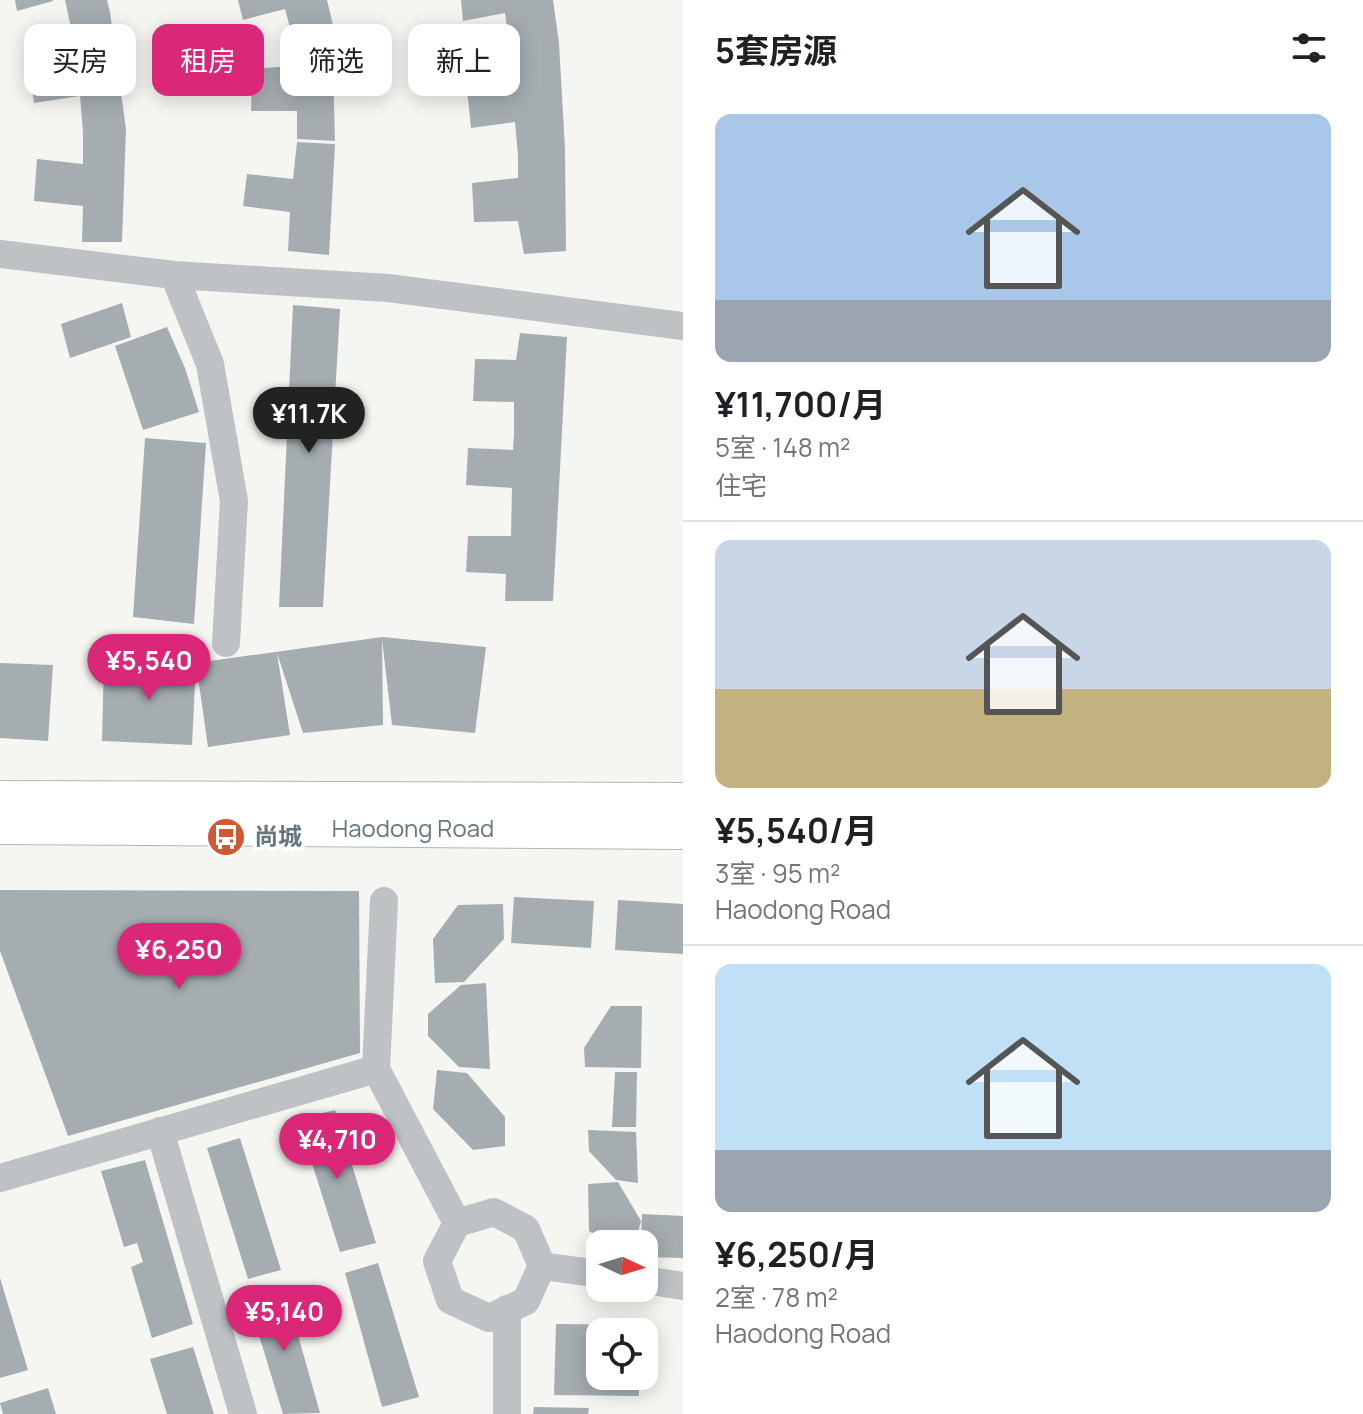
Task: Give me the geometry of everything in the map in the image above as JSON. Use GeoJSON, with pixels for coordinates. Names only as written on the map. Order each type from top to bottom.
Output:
{"type":"FeatureCollection","features":[{"type":"Feature","properties":{"kind":"main road","name":"Haodong Road"},"geometry":{"type":"LineString","coordinates":[[0,799],[683,801]]}},
{"type":"Feature","properties":{"kind":"main road","name":"Haodong Road"},"geometry":{"type":"LineString","coordinates":[[0,826],[683,831]]}},
{"type":"Feature","properties":{"kind":"street"},"geometry":{"type":"LineString","coordinates":[[0,254],[174,275],[388,288],[683,326]]}},
{"type":"Feature","properties":{"kind":"street"},"geometry":{"type":"LineString","coordinates":[[174,275],[210,364],[234,501],[226,643]]}},
{"type":"Feature","properties":{"kind":"street"},"geometry":{"type":"LineString","coordinates":[[384,901],[376,1069],[457,1223]]}},
{"type":"Feature","properties":{"kind":"street"},"geometry":{"type":"LineString","coordinates":[[0,1178],[376,1069]]}},
{"type":"Feature","properties":{"kind":"street"},"geometry":{"type":"LineString","coordinates":[[160,1131],[243,1414]]}},
{"type":"Feature","properties":{"kind":"street"},"geometry":{"type":"LineString","coordinates":[[494,1212],[526,1229],[542,1266],[526,1301],[489,1318],[450,1300],[437,1261],[457,1223],[494,1212]]}},
{"type":"Feature","properties":{"kind":"street"},"geometry":{"type":"LineString","coordinates":[[542,1266],[586,1272]]}},
{"type":"Feature","properties":{"kind":"street"},"geometry":{"type":"LineString","coordinates":[[658,1282],[683,1286]]}},
{"type":"Feature","properties":{"kind":"street"},"geometry":{"type":"LineString","coordinates":[[507,1309],[507,1414]]}},
{"type":"Feature","properties":{"kind":"building"},"geometry":{"type":"Polygon","coordinates":[[[15,0],[53,0],[53,1],[17,11],[15,0]]]}},
{"type":"Feature","properties":{"kind":"building"},"geometry":{"type":"Polygon","coordinates":[[[65,0],[107,0],[112,24],[70,24],[65,0]]]}},
{"type":"Feature","properties":{"kind":"building"},"geometry":{"type":"Polygon","coordinates":[[[238,0],[327,0],[333,24],[289,24],[285,9],[243,20],[238,0]]]}},
{"type":"Feature","properties":{"kind":"building"},"geometry":{"type":"Polygon","coordinates":[[[461,0],[553,0],[559,43],[565,149],[566,251],[524,254],[518,221],[474,222],[472,183],[518,178],[518,155],[515,122],[471,128],[468,96],[520,96],[520,24],[506,24],[505,13],[463,21],[461,0]]]}},
{"type":"Feature","properties":{"kind":"building"},"geometry":{"type":"Polygon","coordinates":[[[280,67],[280,96],[334,96],[335,141],[297,139],[297,111],[251,111],[251,96],[264,96],[264,68],[280,67]]]}},
{"type":"Feature","properties":{"kind":"building"},"geometry":{"type":"Polygon","coordinates":[[[33,96],[80,96],[34,103],[33,96]]]}},
{"type":"Feature","properties":{"kind":"building"},"geometry":{"type":"Polygon","coordinates":[[[80,96],[121,96],[126,129],[122,242],[82,242],[83,206],[34,201],[37,159],[83,164],[80,96]]]}},
{"type":"Feature","properties":{"kind":"building"},"geometry":{"type":"Polygon","coordinates":[[[297,142],[335,144],[329,255],[288,251],[290,212],[243,206],[247,174],[293,179],[297,142]]]}},
{"type":"Feature","properties":{"kind":"building"},"geometry":{"type":"Polygon","coordinates":[[[122,303],[131,337],[70,358],[61,324],[122,303]]]}},
{"type":"Feature","properties":{"kind":"building"},"geometry":{"type":"Polygon","coordinates":[[[293,305],[340,309],[323,607],[279,607],[293,305]]]}},
{"type":"Feature","properties":{"kind":"building"},"geometry":{"type":"Polygon","coordinates":[[[167,327],[185,368],[199,412],[143,430],[115,346],[167,327]]]}},
{"type":"Feature","properties":{"kind":"building"},"geometry":{"type":"Polygon","coordinates":[[[520,333],[567,337],[553,601],[505,601],[506,574],[466,572],[468,536],[511,536],[512,488],[466,485],[468,448],[513,450],[514,402],[473,401],[475,359],[516,360],[520,333]]]}},
{"type":"Feature","properties":{"kind":"building"},"geometry":{"type":"Polygon","coordinates":[[[145,438],[206,443],[194,624],[133,617],[145,438]]]}},
{"type":"Feature","properties":{"kind":"building"},"geometry":{"type":"Polygon","coordinates":[[[382,637],[486,647],[475,733],[392,725],[382,639],[383,725],[303,733],[277,653],[290,735],[208,747],[196,663],[382,637]]]}},
{"type":"Feature","properties":{"kind":"building"},"geometry":{"type":"Polygon","coordinates":[[[104,659],[196,663],[192,745],[102,741],[104,659]]]}},
{"type":"Feature","properties":{"kind":"building"},"geometry":{"type":"Polygon","coordinates":[[[0,663],[53,665],[48,741],[0,738],[0,663]]]}},
{"type":"Feature","properties":{"kind":"building"},"geometry":{"type":"Polygon","coordinates":[[[0,890],[359,891],[360,1053],[68,1136],[0,951],[0,890]]]}},
{"type":"Feature","properties":{"kind":"building"},"geometry":{"type":"Polygon","coordinates":[[[514,897],[594,901],[591,948],[511,943],[514,897]]]}},
{"type":"Feature","properties":{"kind":"building"},"geometry":{"type":"Polygon","coordinates":[[[618,900],[683,904],[683,954],[615,950],[618,900]]]}},
{"type":"Feature","properties":{"kind":"building"},"geometry":{"type":"Polygon","coordinates":[[[503,904],[504,939],[464,982],[435,983],[433,939],[458,905],[503,904]]]}},
{"type":"Feature","properties":{"kind":"building"},"geometry":{"type":"Polygon","coordinates":[[[486,983],[490,1069],[459,1067],[428,1036],[428,1014],[461,985],[486,983]]]}},
{"type":"Feature","properties":{"kind":"building"},"geometry":{"type":"Polygon","coordinates":[[[611,1006],[642,1006],[641,1068],[585,1067],[584,1048],[611,1006]]]}},
{"type":"Feature","properties":{"kind":"building"},"geometry":{"type":"Polygon","coordinates":[[[437,1070],[467,1073],[505,1117],[505,1146],[473,1150],[433,1109],[437,1070]]]}},
{"type":"Feature","properties":{"kind":"building"},"geometry":{"type":"Polygon","coordinates":[[[615,1072],[637,1072],[636,1127],[612,1127],[615,1072]]]}},
{"type":"Feature","properties":{"kind":"building"},"geometry":{"type":"Polygon","coordinates":[[[335,1110],[376,1243],[340,1252],[298,1119],[335,1110]]]}},
{"type":"Feature","properties":{"kind":"building"},"geometry":{"type":"Polygon","coordinates":[[[588,1130],[636,1132],[638,1183],[616,1180],[589,1151],[588,1130]]]}},
{"type":"Feature","properties":{"kind":"building"},"geometry":{"type":"Polygon","coordinates":[[[240,1138],[281,1270],[248,1279],[207,1148],[240,1138]]]}},
{"type":"Feature","properties":{"kind":"building"},"geometry":{"type":"Polygon","coordinates":[[[145,1160],[193,1324],[152,1338],[131,1267],[143,1262],[137,1243],[124,1247],[101,1171],[145,1160]]]}},
{"type":"Feature","properties":{"kind":"building"},"geometry":{"type":"Polygon","coordinates":[[[618,1182],[641,1221],[639,1230],[589,1230],[588,1184],[618,1182]]]}},
{"type":"Feature","properties":{"kind":"building"},"geometry":{"type":"Polygon","coordinates":[[[642,1214],[683,1216],[683,1258],[658,1257],[658,1230],[641,1230],[642,1214]]]}},
{"type":"Feature","properties":{"kind":"building"},"geometry":{"type":"Polygon","coordinates":[[[378,1263],[419,1397],[382,1407],[345,1273],[378,1263]]]}},
{"type":"Feature","properties":{"kind":"building"},"geometry":{"type":"Polygon","coordinates":[[[0,1278],[28,1370],[0,1378],[0,1278]]]}},
{"type":"Feature","properties":{"kind":"building"},"geometry":{"type":"Polygon","coordinates":[[[285,1289],[320,1413],[283,1414],[248,1299],[285,1289]]]}},
{"type":"Feature","properties":{"kind":"building"},"geometry":{"type":"Polygon","coordinates":[[[556,1324],[586,1324],[586,1390],[639,1390],[639,1396],[554,1395],[556,1324]]]}},
{"type":"Feature","properties":{"kind":"building"},"geometry":{"type":"Polygon","coordinates":[[[193,1347],[214,1414],[167,1414],[150,1359],[193,1347]]]}},
{"type":"Feature","properties":{"kind":"building"},"geometry":{"type":"Polygon","coordinates":[[[48,1388],[56,1414],[3,1414],[0,1403],[48,1388]]]}},
{"type":"Feature","properties":{"kind":"building"},"geometry":{"type":"Polygon","coordinates":[[[534,1407],[589,1408],[588,1414],[533,1414],[534,1407]]]}},
{"type":"Feature","properties":{"kind":"place","name":"尚城"},"geometry":{"type":"Point","coordinates":[226,837]}}]}
